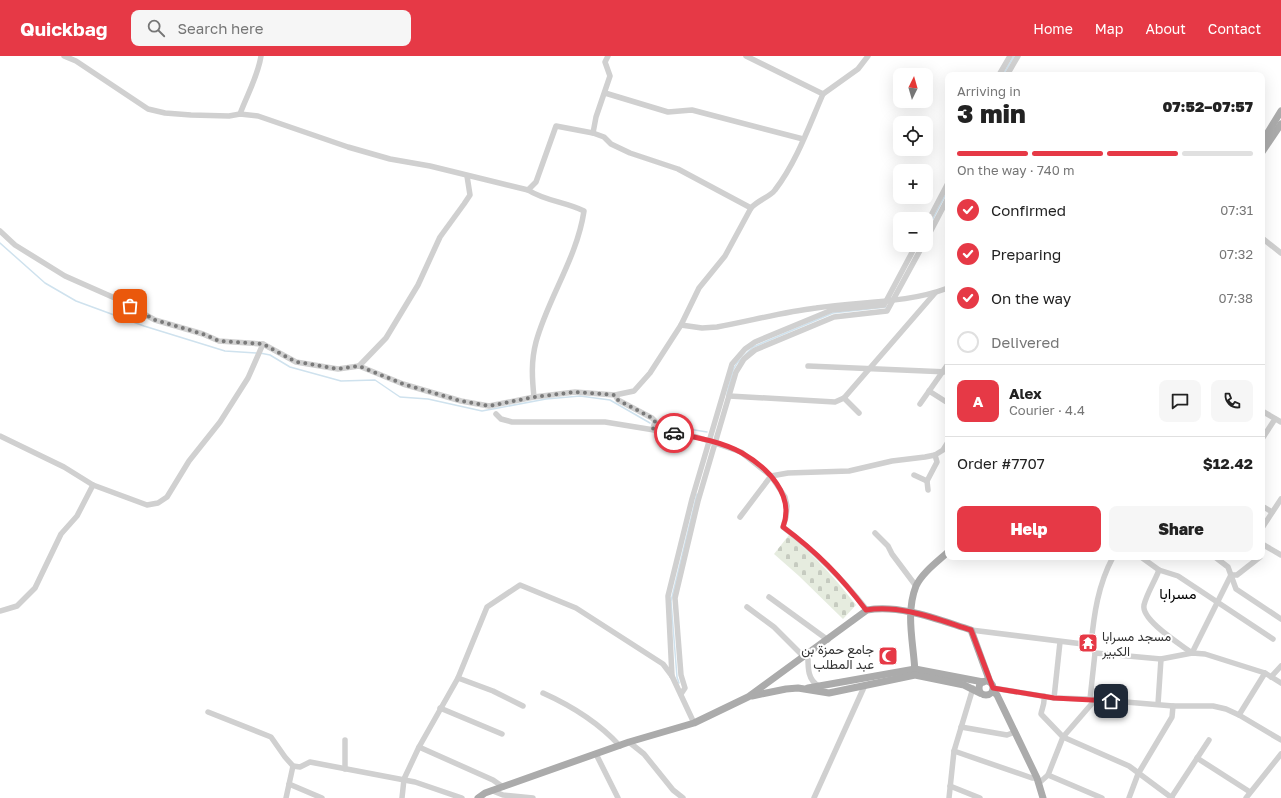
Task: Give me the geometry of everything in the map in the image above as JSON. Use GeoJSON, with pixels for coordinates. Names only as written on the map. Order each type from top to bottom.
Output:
{"type":"FeatureCollection","features":[{"type":"Feature","properties":{"kind":"main road"},"geometry":{"type":"LineString","coordinates":[[1265,137],[1281,111]]}},
{"type":"Feature","properties":{"kind":"main road"},"geometry":{"type":"LineString","coordinates":[[1265,149],[1279,133],[1281,124]]}},
{"type":"Feature","properties":{"kind":"main road"},"geometry":{"type":"LineString","coordinates":[[915,672],[911,638],[911,612],[916,586],[922,577],[945,555]]}},
{"type":"Feature","properties":{"kind":"main road"},"geometry":{"type":"LineString","coordinates":[[478,798],[503,787],[629,742],[694,722],[748,697],[828,640],[866,610],[876,609],[911,612],[971,630],[990,686],[1015,732],[1038,780],[1043,798]]}},
{"type":"Feature","properties":{"kind":"main road"},"geometry":{"type":"LineString","coordinates":[[748,697],[773,691],[819,687],[915,672],[990,686]]}},
{"type":"Feature","properties":{"kind":"main road"},"geometry":{"type":"LineString","coordinates":[[802,689],[829,693],[915,672],[973,688],[980,693],[987,695],[990,686]]}},
{"type":"Feature","properties":{"kind":"main road"},"geometry":{"type":"LineString","coordinates":[[980,693],[979,687],[990,686]]}},
{"type":"Feature","properties":{"kind":"street"},"geometry":{"type":"LineString","coordinates":[[64,56],[76,61],[148,109],[165,113],[191,115],[228,116],[240,114],[258,116],[355,149],[528,190],[538,196],[574,206],[584,211],[574,249],[536,342],[532,368],[534,397]]}},
{"type":"Feature","properties":{"kind":"street"},"geometry":{"type":"LineString","coordinates":[[240,114],[259,69],[261,56]]}},
{"type":"Feature","properties":{"kind":"street"},"geometry":{"type":"LineString","coordinates":[[593,133],[596,117],[610,76],[605,62],[608,56]]}},
{"type":"Feature","properties":{"kind":"street"},"geometry":{"type":"LineString","coordinates":[[746,56],[823,94]]}},
{"type":"Feature","properties":{"kind":"street"},"geometry":{"type":"LineString","coordinates":[[0,231],[15,245],[65,276],[117,298],[155,320],[203,334],[219,341],[263,344],[296,362],[338,369],[359,366],[403,384],[461,401],[489,406],[534,397],[584,392],[615,395],[634,391],[650,373],[680,325],[699,288],[725,256],[751,208],[756,202],[774,191],[796,156],[823,94],[858,70],[868,56]]}},
{"type":"Feature","properties":{"kind":"street"},"geometry":{"type":"LineString","coordinates":[[1001,72],[1010,56]]}},
{"type":"Feature","properties":{"kind":"street"},"geometry":{"type":"LineString","coordinates":[[1009,72],[1018,56]]}},
{"type":"Feature","properties":{"kind":"street"},"geometry":{"type":"LineString","coordinates":[[605,93],[668,112],[692,110],[803,139]]}},
{"type":"Feature","properties":{"kind":"street"},"geometry":{"type":"LineString","coordinates":[[528,190],[536,182],[556,126],[593,133],[604,137],[611,144],[630,153],[678,169],[751,208]]}},
{"type":"Feature","properties":{"kind":"street"},"geometry":{"type":"LineString","coordinates":[[359,366],[386,338],[418,285],[440,237],[470,195],[467,176]]}},
{"type":"Feature","properties":{"kind":"street"},"geometry":{"type":"LineString","coordinates":[[933,212],[945,189]]}},
{"type":"Feature","properties":{"kind":"street"},"geometry":{"type":"LineString","coordinates":[[933,227],[945,204]]}},
{"type":"Feature","properties":{"kind":"street"},"geometry":{"type":"LineString","coordinates":[[1265,240],[1281,253]]}},
{"type":"Feature","properties":{"kind":"street"},"geometry":{"type":"LineString","coordinates":[[681,694],[685,688],[681,675],[675,598],[729,372],[736,359],[750,345],[832,310],[881,307],[886,302],[912,252]]}},
{"type":"Feature","properties":{"kind":"street"},"geometry":{"type":"LineString","coordinates":[[672,676],[668,596],[692,499],[729,396],[736,372],[744,359],[754,350],[834,317],[883,312],[890,307],[919,252]]}},
{"type":"Feature","properties":{"kind":"street"},"geometry":{"type":"LineString","coordinates":[[680,325],[702,328],[717,327],[816,308],[893,301],[945,289]]}},
{"type":"Feature","properties":{"kind":"street"},"geometry":{"type":"LineString","coordinates":[[729,396],[835,402],[844,398],[871,369],[935,292]]}},
{"type":"Feature","properties":{"kind":"street"},"geometry":{"type":"LineString","coordinates":[[0,436],[64,467],[93,485],[147,505],[158,503],[167,497],[189,461],[220,422],[248,378],[256,363],[263,344]]}},
{"type":"Feature","properties":{"kind":"street"},"geometry":{"type":"LineString","coordinates":[[808,366],[945,372]]}},
{"type":"Feature","properties":{"kind":"street"},"geometry":{"type":"LineString","coordinates":[[920,404],[945,367]]}},
{"type":"Feature","properties":{"kind":"street"},"geometry":{"type":"LineString","coordinates":[[929,392],[945,400]]}},
{"type":"Feature","properties":{"kind":"street"},"geometry":{"type":"LineString","coordinates":[[615,395],[618,400],[652,418],[655,421],[653,429]]}},
{"type":"Feature","properties":{"kind":"street"},"geometry":{"type":"LineString","coordinates":[[844,398],[859,413]]}},
{"type":"Feature","properties":{"kind":"street"},"geometry":{"type":"LineString","coordinates":[[1265,413],[1279,420],[1265,436]]}},
{"type":"Feature","properties":{"kind":"street"},"geometry":{"type":"LineString","coordinates":[[496,414],[501,419],[512,422],[605,422],[653,429],[697,437],[741,452],[760,465],[771,476],[785,497],[787,506],[786,518],[783,527],[808,546],[844,581],[866,610]]}},
{"type":"Feature","properties":{"kind":"street"},"geometry":{"type":"LineString","coordinates":[[740,517],[771,476],[788,473],[849,471],[892,461],[935,455],[943,450],[945,447]]}},
{"type":"Feature","properties":{"kind":"street"},"geometry":{"type":"LineString","coordinates":[[928,490],[927,482],[937,462],[935,455]]}},
{"type":"Feature","properties":{"kind":"street"},"geometry":{"type":"LineString","coordinates":[[914,475],[927,482]]}},
{"type":"Feature","properties":{"kind":"street"},"geometry":{"type":"LineString","coordinates":[[0,611],[17,606],[35,588],[60,534],[77,516],[93,485]]}},
{"type":"Feature","properties":{"kind":"street"},"geometry":{"type":"LineString","coordinates":[[1265,523],[1281,499]]}},
{"type":"Feature","properties":{"kind":"street"},"geometry":{"type":"LineString","coordinates":[[1265,508],[1272,512]]}},
{"type":"Feature","properties":{"kind":"street"},"geometry":{"type":"LineString","coordinates":[[875,533],[888,546],[892,554],[916,586]]}},
{"type":"Feature","properties":{"kind":"street"},"geometry":{"type":"LineString","coordinates":[[1265,546],[1281,555]]}},
{"type":"Feature","properties":{"kind":"street"},"geometry":{"type":"LineString","coordinates":[[954,751],[1038,780],[1048,775],[1063,737],[1092,699],[1095,653],[1091,645],[1097,598],[1105,572],[1111,560]]}},
{"type":"Feature","properties":{"kind":"street"},"geometry":{"type":"LineString","coordinates":[[1145,560],[1159,570],[1178,576],[1273,640]]}},
{"type":"Feature","properties":{"kind":"street"},"geometry":{"type":"LineString","coordinates":[[1219,560],[1228,567],[1236,589],[1281,619]]}},
{"type":"Feature","properties":{"kind":"street"},"geometry":{"type":"LineString","coordinates":[[1231,575],[1237,574],[1256,560]]}},
{"type":"Feature","properties":{"kind":"street"},"geometry":{"type":"LineString","coordinates":[[1159,570],[1144,606],[1145,615],[1192,653]]}},
{"type":"Feature","properties":{"kind":"street"},"geometry":{"type":"LineString","coordinates":[[1192,653],[1231,575]]}},
{"type":"Feature","properties":{"kind":"street"},"geometry":{"type":"LineString","coordinates":[[402,798],[404,779],[419,747],[458,678],[487,607],[520,585],[576,608],[663,664],[672,676],[694,722]]}},
{"type":"Feature","properties":{"kind":"street"},"geometry":{"type":"LineString","coordinates":[[769,597],[828,640]]}},
{"type":"Feature","properties":{"kind":"street"},"geometry":{"type":"LineString","coordinates":[[747,607],[774,627],[806,656],[810,678],[814,684],[819,687]]}},
{"type":"Feature","properties":{"kind":"street"},"geometry":{"type":"LineString","coordinates":[[971,630],[1091,645]]}},
{"type":"Feature","properties":{"kind":"street"},"geometry":{"type":"LineString","coordinates":[[1054,698],[1060,642]]}},
{"type":"Feature","properties":{"kind":"street"},"geometry":{"type":"LineString","coordinates":[[1095,653],[1161,659],[1192,653],[1205,654],[1265,673],[1281,683]]}},
{"type":"Feature","properties":{"kind":"street"},"geometry":{"type":"LineString","coordinates":[[1158,704],[1161,659]]}},
{"type":"Feature","properties":{"kind":"street"},"geometry":{"type":"LineString","coordinates":[[1271,677],[1281,666]]}},
{"type":"Feature","properties":{"kind":"street"},"geometry":{"type":"LineString","coordinates":[[1239,715],[1265,673]]}},
{"type":"Feature","properties":{"kind":"street"},"geometry":{"type":"LineString","coordinates":[[458,678],[493,691],[523,706]]}},
{"type":"Feature","properties":{"kind":"street"},"geometry":{"type":"LineString","coordinates":[[814,798],[865,685]]}},
{"type":"Feature","properties":{"kind":"street"},"geometry":{"type":"LineString","coordinates":[[990,686],[1054,698],[1092,699],[1173,706],[1213,706],[1226,709],[1239,715],[1281,740]]}},
{"type":"Feature","properties":{"kind":"street"},"geometry":{"type":"LineString","coordinates":[[949,798],[954,751],[973,688]]}},
{"type":"Feature","properties":{"kind":"street"},"geometry":{"type":"LineString","coordinates":[[543,693],[564,702],[588,718],[608,733],[620,746]]}},
{"type":"Feature","properties":{"kind":"street"},"geometry":{"type":"LineString","coordinates":[[1044,696],[1045,705],[1041,714],[1063,737],[1129,766],[1172,798],[1209,740]]}},
{"type":"Feature","properties":{"kind":"street"},"geometry":{"type":"LineString","coordinates":[[1129,798],[1138,774],[1172,717],[1173,706]]}},
{"type":"Feature","properties":{"kind":"street"},"geometry":{"type":"LineString","coordinates":[[440,708],[502,734]]}},
{"type":"Feature","properties":{"kind":"street"},"geometry":{"type":"LineString","coordinates":[[208,712],[272,737],[285,758],[293,766],[300,767],[310,762],[404,779],[462,798]]}},
{"type":"Feature","properties":{"kind":"street"},"geometry":{"type":"LineString","coordinates":[[961,727],[1008,735],[1015,732]]}},
{"type":"Feature","properties":{"kind":"street"},"geometry":{"type":"LineString","coordinates":[[345,740],[345,769]]}},
{"type":"Feature","properties":{"kind":"street"},"geometry":{"type":"LineString","coordinates":[[629,742],[644,754],[673,790],[683,798]]}},
{"type":"Feature","properties":{"kind":"street"},"geometry":{"type":"LineString","coordinates":[[419,747],[493,780],[503,787]]}},
{"type":"Feature","properties":{"kind":"street"},"geometry":{"type":"LineString","coordinates":[[596,754],[618,798]]}},
{"type":"Feature","properties":{"kind":"street"},"geometry":{"type":"LineString","coordinates":[[1197,758],[1249,796],[1281,754]]}},
{"type":"Feature","properties":{"kind":"street"},"geometry":{"type":"LineString","coordinates":[[286,798],[293,766]]}},
{"type":"Feature","properties":{"kind":"street"},"geometry":{"type":"LineString","coordinates":[[1048,775],[1102,798]]}},
{"type":"Feature","properties":{"kind":"street"},"geometry":{"type":"LineString","coordinates":[[289,784],[322,798]]}},
{"type":"Feature","properties":{"kind":"street"},"geometry":{"type":"LineString","coordinates":[[950,786],[980,798]]}},
{"type":"Feature","properties":{"kind":"street"},"geometry":{"type":"LineString","coordinates":[[493,791],[503,795],[533,798]]}},
{"type":"Feature","properties":{"kind":"green space"},"geometry":{"type":"Polygon","coordinates":[[[789,535],[825,568],[856,605],[843,619],[774,554],[789,535]]]}},
{"type":"Feature","properties":{"kind":"waterway"},"geometry":{"type":"LineString","coordinates":[[1005,72],[1014,56]]}},
{"type":"Feature","properties":{"kind":"waterway"},"geometry":{"type":"LineString","coordinates":[[933,219],[945,196]]}},
{"type":"Feature","properties":{"kind":"waterway"},"geometry":{"type":"LineString","coordinates":[[0,243],[45,283],[76,301],[144,326],[225,351],[256,353]]}},
{"type":"Feature","properties":{"kind":"waterway"},"geometry":{"type":"LineString","coordinates":[[727,394],[733,370],[737,363],[753,347],[833,313],[886,307]]}},
{"type":"Feature","properties":{"kind":"waterway"},"geometry":{"type":"LineString","coordinates":[[260,353],[270,355],[290,367],[341,381],[375,380],[400,397],[428,399],[482,411],[546,399],[580,396],[610,400],[650,423]]}},
{"type":"Feature","properties":{"kind":"waterway"},"geometry":{"type":"LineString","coordinates":[[658,424],[707,432]]}},
{"type":"Feature","properties":{"kind":"waterway"},"geometry":{"type":"LineString","coordinates":[[679,683],[677,677],[671,601],[697,494]]}},
{"type":"Feature","properties":{"kind":"way so far"},"geometry":{"type":"LineString","coordinates":[[130,306],[155,320],[203,334],[219,341],[263,344],[296,362],[338,369],[359,366],[403,384],[461,401],[489,406],[534,397],[575,392],[605,393],[615,395],[618,400],[652,418],[655,421],[653,429],[674,433]]}},
{"type":"Feature","properties":{"kind":"place","name":"مسجد مسرابا الكبير"},"geometry":{"type":"Point","coordinates":[1088,643]}},
{"type":"Feature","properties":{"kind":"place","name":"جامع حمزة بن عبد المطلب"},"geometry":{"type":"Point","coordinates":[888,656]}},
{"type":"Feature","properties":{"kind":"district","name":"مسرابا"},"geometry":{"type":"Point","coordinates":[1178,593]}},
{"type":"Feature","properties":{"kind":"route"},"geometry":{"type":"LineString","coordinates":[[674,433],[697,437],[741,452],[760,465],[771,476],[785,497],[787,506],[786,518],[783,527],[808,546],[844,581],[866,610],[876,609],[911,612],[971,630],[993,688],[1054,698],[1111,701]]}}]}
